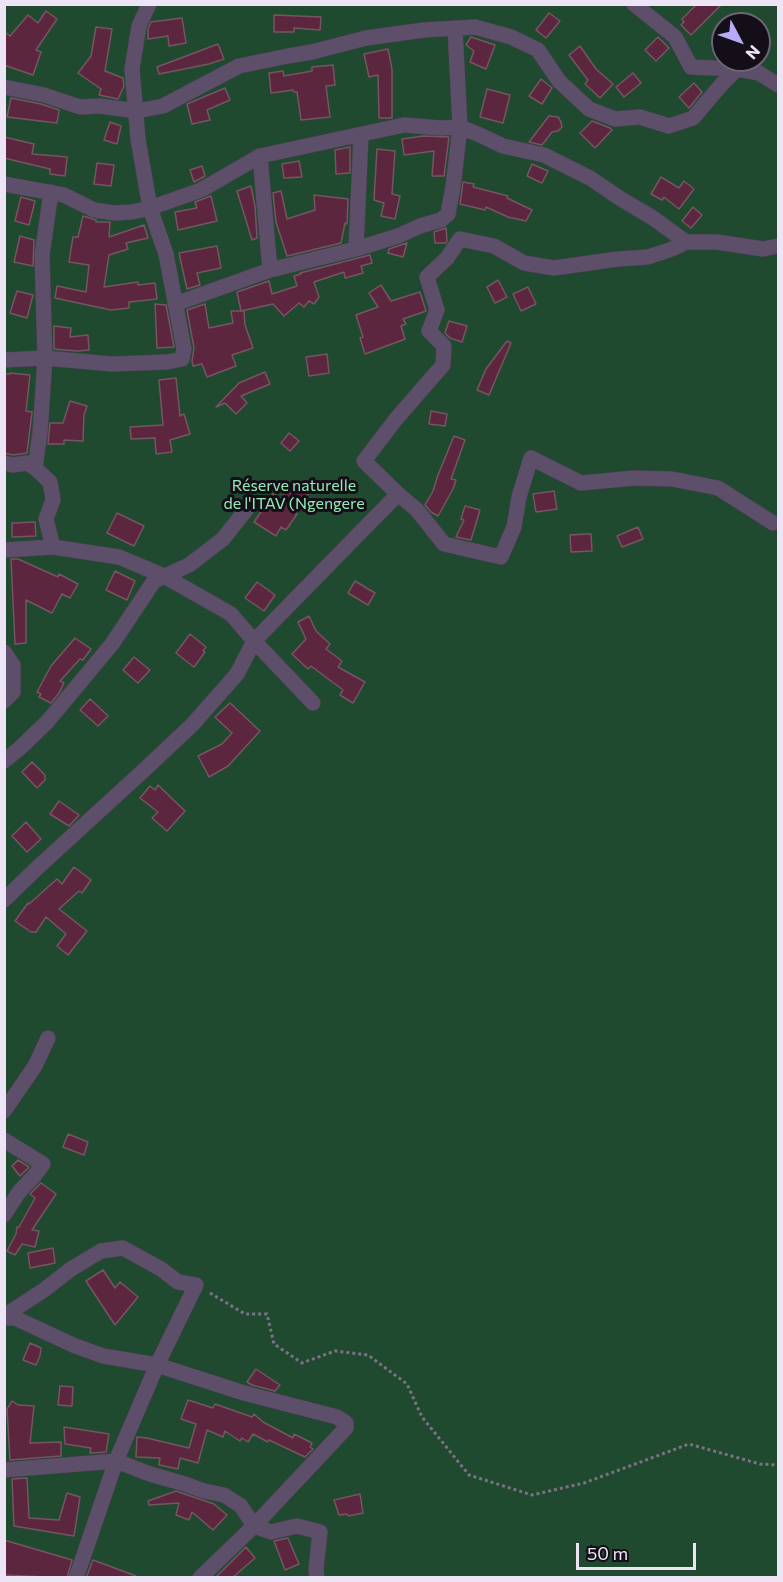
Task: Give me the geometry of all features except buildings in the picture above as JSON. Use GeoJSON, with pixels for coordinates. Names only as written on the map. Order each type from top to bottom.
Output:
{"type":"FeatureCollection","features":[{"type":"Feature","properties":{"kind":"street"},"geometry":{"type":"LineString","coordinates":[[4,360],[45,358],[112,364],[167,362],[182,359],[184,349],[166,254],[150,208],[138,139],[132,69],[139,26],[149,4]]}},
{"type":"Feature","properties":{"kind":"street"},"geometry":{"type":"LineString","coordinates":[[634,4],[675,37],[691,67],[711,68]]}},
{"type":"Feature","properties":{"kind":"street"},"geometry":{"type":"LineString","coordinates":[[4,87],[44,95],[80,107],[100,106],[137,111],[163,106],[239,66],[312,52],[366,38],[424,30],[475,27],[511,37],[538,50],[559,81],[589,109],[615,119],[640,117],[669,126],[693,118],[734,72]]}},
{"type":"Feature","properties":{"kind":"street"},"geometry":{"type":"LineString","coordinates":[[175,304],[270,270],[398,236],[441,220],[448,214],[460,127],[455,28]]}},
{"type":"Feature","properties":{"kind":"street"},"geometry":{"type":"LineString","coordinates":[[754,72],[778,85]]}},
{"type":"Feature","properties":{"kind":"street"},"geometry":{"type":"LineString","coordinates":[[4,184],[64,195],[94,210],[114,213],[132,212],[201,190],[260,156],[404,125],[460,127],[503,146],[544,155],[590,178],[686,242]]}},
{"type":"Feature","properties":{"kind":"street"},"geometry":{"type":"LineString","coordinates":[[356,249],[361,135]]}},
{"type":"Feature","properties":{"kind":"street"},"geometry":{"type":"LineString","coordinates":[[260,156],[270,270]]}},
{"type":"Feature","properties":{"kind":"street"},"geometry":{"type":"LineString","coordinates":[[35,468],[40,433],[45,358],[42,255],[51,192]]}},
{"type":"Feature","properties":{"kind":"street"},"geometry":{"type":"LineString","coordinates":[[773,523],[718,488],[672,479],[634,478],[581,483],[531,458],[519,497],[514,527],[501,556],[444,544],[417,510],[364,461],[396,419],[443,365],[444,346],[429,331],[437,310],[427,277],[447,258],[460,239],[494,246],[524,263],[554,268],[648,257],[686,242],[717,242],[763,249],[778,246]]}},
{"type":"Feature","properties":{"kind":"street"},"geometry":{"type":"LineString","coordinates":[[4,463],[13,465],[27,463],[50,482],[53,500],[46,519],[53,547]]}},
{"type":"Feature","properties":{"kind":"street"},"geometry":{"type":"LineString","coordinates":[[4,900],[192,724],[237,674],[254,641],[398,494]]}},
{"type":"Feature","properties":{"kind":"street"},"geometry":{"type":"LineString","coordinates":[[4,761],[58,710],[112,644],[154,581],[189,565],[223,539],[249,507]]}},
{"type":"Feature","properties":{"kind":"street"},"geometry":{"type":"LineString","coordinates":[[4,550],[53,547],[119,557],[164,576],[231,614],[313,703]]}},
{"type":"Feature","properties":{"kind":"street"},"geometry":{"type":"LineString","coordinates":[[4,652],[13,665],[13,692],[4,701]]}},
{"type":"Feature","properties":{"kind":"street"},"geometry":{"type":"LineString","coordinates":[[4,1111],[35,1066],[48,1038]]}},
{"type":"Feature","properties":{"kind":"street"},"geometry":{"type":"LineString","coordinates":[[4,1140],[43,1164],[19,1192],[4,1215]]}},
{"type":"Feature","properties":{"kind":"street"},"geometry":{"type":"LineString","coordinates":[[4,1317],[71,1269],[101,1251],[123,1248],[178,1282],[196,1285],[157,1365],[116,1461],[76,1578]]}},
{"type":"Feature","properties":{"kind":"street"},"geometry":{"type":"LineString","coordinates":[[4,1317],[15,1318],[103,1356],[157,1365],[244,1394],[337,1417],[346,1423],[346,1428],[254,1526],[200,1578]]}},
{"type":"Feature","properties":{"kind":"street"},"geometry":{"type":"LineString","coordinates":[[4,1470],[116,1461],[150,1474],[224,1495],[241,1506],[254,1526],[271,1532],[297,1526],[320,1532],[317,1578]]}},
{"type":"Feature","properties":{"kind":"path"},"geometry":{"type":"LineString","coordinates":[[196,1285],[245,1314],[267,1314],[274,1344],[302,1363],[335,1351],[368,1355],[407,1384],[422,1417],[469,1475],[521,1492],[532,1495],[584,1483],[689,1444],[760,1464],[778,1465]]}},
{"type":"Feature","properties":{"kind":"green space","name":"Réserve naturelle de l'ITAV (Ngengere"},"geometry":{"type":"Polygon","coordinates":[[[5,5],[778,5],[778,1577],[5,1578],[5,5]]]}}]}
